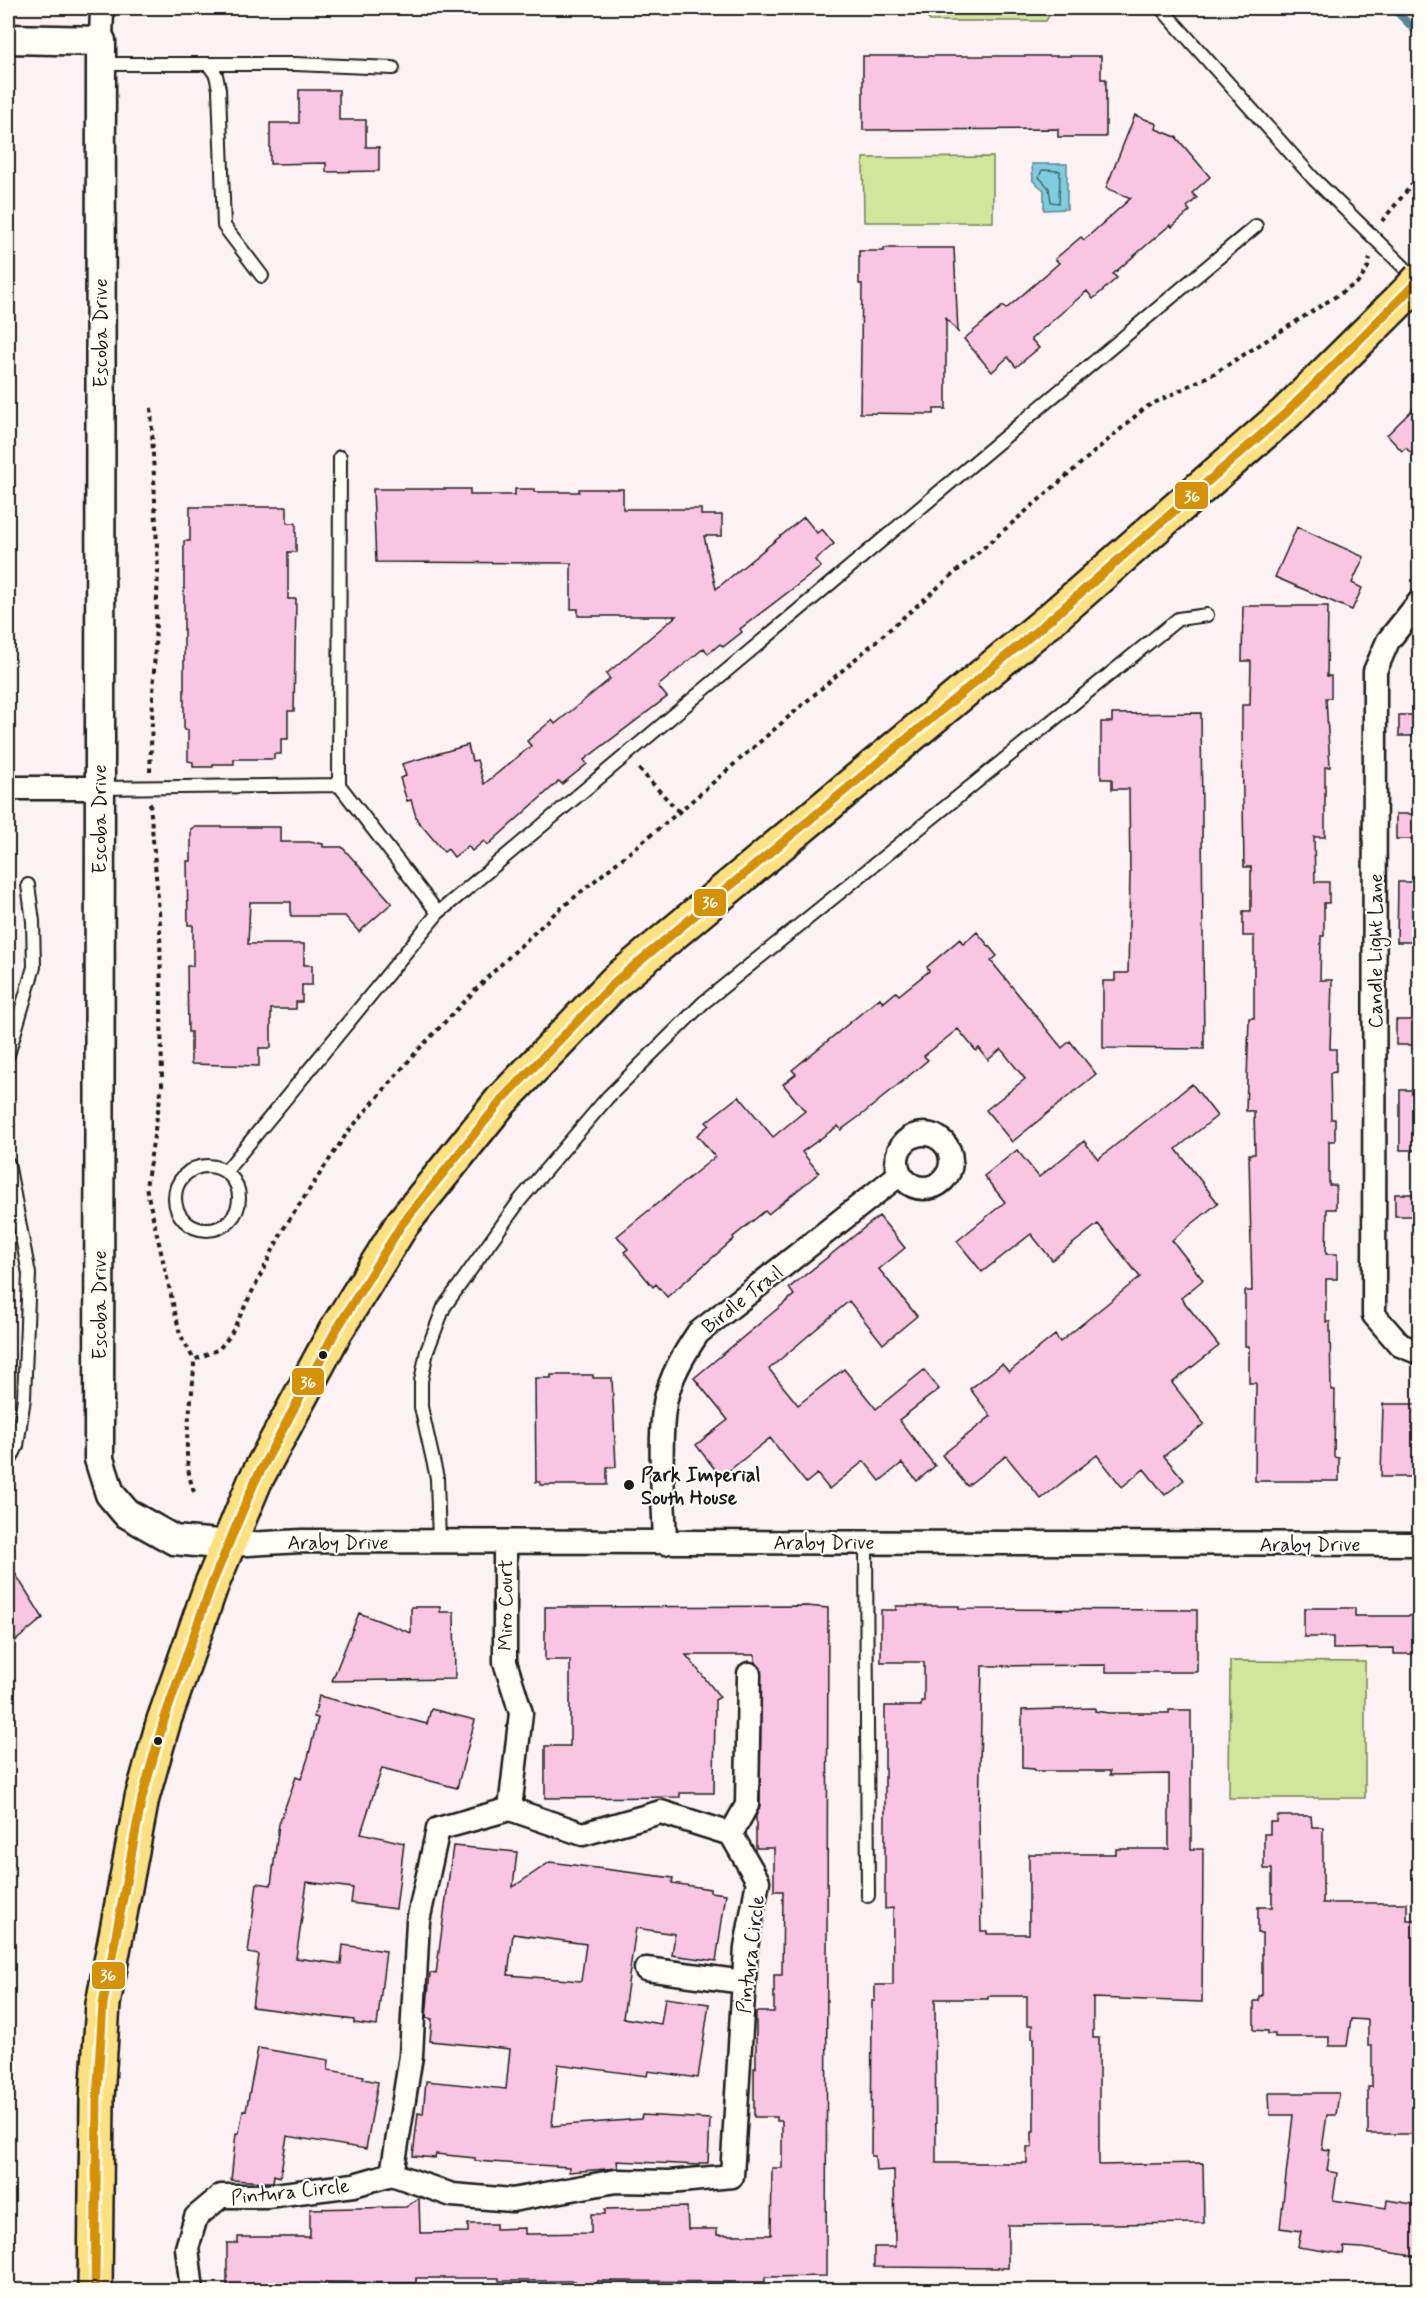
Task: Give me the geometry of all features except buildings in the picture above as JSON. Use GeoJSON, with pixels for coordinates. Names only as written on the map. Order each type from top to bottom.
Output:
{"type":"FeatureCollection","features":[{"type":"Feature","properties":{"kind":"main road"},"geometry":{"type":"LineString","coordinates":[[95,2290],[97,2086],[103,2004],[122,1893],[142,1798],[164,1720],[189,1646],[255,1481],[335,1332],[402,1224],[501,1101],[616,981],[1052,618],[1286,413],[1416,284]]}},
{"type":"Feature","properties":{"kind":"street","name":"Escoba Drive"},"geometry":{"type":"LineString","coordinates":[[102,8],[100,53],[99,1459],[110,1494],[134,1518],[174,1540],[229,1545]]}},
{"type":"Feature","properties":{"kind":"street"},"geometry":{"type":"LineString","coordinates":[[8,39],[100,53]]}},
{"type":"Feature","properties":{"kind":"street","name":"Candle Light Lane"},"geometry":{"type":"LineString","coordinates":[[1419,601],[1388,641],[1375,671],[1374,1315],[1400,1345],[1419,1353]]}},
{"type":"Feature","properties":{"kind":"street"},"geometry":{"type":"LineString","coordinates":[[8,788],[99,788]]}},
{"type":"Feature","properties":{"kind":"street","name":"Birdle Trail"},"geometry":{"type":"LineString","coordinates":[[665,1543],[665,1402],[680,1360],[698,1333],[900,1174]]}},
{"type":"Feature","properties":{"kind":"street","name":"Araby Drive"},"geometry":{"type":"LineString","coordinates":[[229,1545],[302,1541],[1419,1544]]}},
{"type":"Feature","properties":{"kind":"street","name":"Miro Court"},"geometry":{"type":"LineString","coordinates":[[505,1543],[505,1662],[521,1713],[510,1809]]}},
{"type":"Feature","properties":{"kind":"street"},"geometry":{"type":"LineString","coordinates":[[392,2174],[411,2056],[418,1921],[438,1829],[510,1809],[584,1834],[661,1812],[731,1834],[747,1805],[749,1674]]}},
{"type":"Feature","properties":{"kind":"street","name":"Pintura Circle"},"geometry":{"type":"LineString","coordinates":[[192,2290],[187,2248],[196,2217],[221,2196],[267,2196],[354,2186],[392,2174],[452,2195],[512,2200],[616,2181],[670,2182],[732,2176],[746,1947],[758,1881],[731,1834]]}},
{"type":"Feature","properties":{"kind":"street"},"geometry":{"type":"LineString","coordinates":[[646,1970],[744,1982]]}},
{"type":"Feature","properties":{"kind":"lane"},"geometry":{"type":"LineString","coordinates":[[1161,8],[1312,178],[1374,234],[1416,284]]}},
{"type":"Feature","properties":{"kind":"lane"},"geometry":{"type":"LineString","coordinates":[[100,53],[208,64],[393,68]]}},
{"type":"Feature","properties":{"kind":"lane"},"geometry":{"type":"LineString","coordinates":[[208,64],[216,75],[219,89],[225,226],[262,276]]}},
{"type":"Feature","properties":{"kind":"lane"},"geometry":{"type":"LineString","coordinates":[[226,1171],[438,913],[1256,226]]}},
{"type":"Feature","properties":{"kind":"lane"},"geometry":{"type":"LineString","coordinates":[[340,457],[339,785],[438,913]]}},
{"type":"Feature","properties":{"kind":"lane"},"geometry":{"type":"LineString","coordinates":[[440,1543],[437,1478],[421,1407],[421,1382],[427,1351],[444,1307],[520,1200],[608,1097],[703,1003],[1178,619],[1207,615]]}},
{"type":"Feature","properties":{"kind":"lane"},"geometry":{"type":"LineString","coordinates":[[99,788],[339,785]]}},
{"type":"Feature","properties":{"kind":"lane"},"geometry":{"type":"LineString","coordinates":[[8,1055],[34,968],[33,921],[28,885]]}},
{"type":"Feature","properties":{"kind":"lane"},"geometry":{"type":"LineString","coordinates":[[8,1163],[29,1274],[24,1398],[17,1446],[8,1465]]}},
{"type":"Feature","properties":{"kind":"lane"},"geometry":{"type":"LineString","coordinates":[[207,1165],[226,1171],[238,1188],[238,1208],[226,1225],[206,1231],[187,1224],[175,1208],[175,1187],[187,1171],[207,1165]]}},
{"type":"Feature","properties":{"kind":"lane"},"geometry":{"type":"LineString","coordinates":[[866,1542],[868,1896]]}},
{"type":"Feature","properties":{"kind":"path"},"geometry":{"type":"LineString","coordinates":[[194,1360],[219,1349],[230,1336],[284,1228],[340,1143],[418,1050],[489,976],[554,914],[679,812],[1146,407],[1215,373],[1360,281],[1368,267],[1374,234],[1419,175]]}},
{"type":"Feature","properties":{"kind":"path"},"geometry":{"type":"LineString","coordinates":[[152,407],[158,571],[149,788],[160,924],[162,1085],[147,1175],[147,1197],[180,1334],[194,1360],[186,1429],[188,1475],[194,1492]]}},
{"type":"Feature","properties":{"kind":"path"},"geometry":{"type":"LineString","coordinates":[[626,755],[679,812]]}},
{"type":"Feature","properties":{"kind":"green space"},"geometry":{"type":"Polygon","coordinates":[[[919,8],[1053,8],[1046,21],[930,21],[919,8]]]}},
{"type":"Feature","properties":{"kind":"green space"},"geometry":{"type":"Polygon","coordinates":[[[993,157],[993,222],[864,222],[863,158],[993,157]]]}},
{"type":"Feature","properties":{"kind":"green space"},"geometry":{"type":"Polygon","coordinates":[[[1230,1661],[1365,1662],[1365,1798],[1229,1798],[1230,1661]]]}},
{"type":"Feature","properties":{"kind":"water"},"geometry":{"type":"Polygon","coordinates":[[[1032,164],[1067,164],[1067,209],[1044,210],[1044,190],[1033,181],[1032,164]]]}},
{"type":"Feature","properties":{"kind":"waterway"},"geometry":{"type":"LineString","coordinates":[[1393,8],[1420,35]]}},
{"type":"Feature","properties":{"kind":"transit line","name":"36"},"geometry":{"type":"LineString","coordinates":[[95,2290],[97,2098],[103,2004],[142,1798],[164,1720],[211,1586],[255,1481],[335,1332],[402,1224],[501,1101],[616,981],[1052,618],[1286,413],[1420,279]]}},
{"type":"Feature","properties":{"kind":"place","name":"Park Imperial South House"},"geometry":{"type":"Point","coordinates":[629,1485]}}]}
